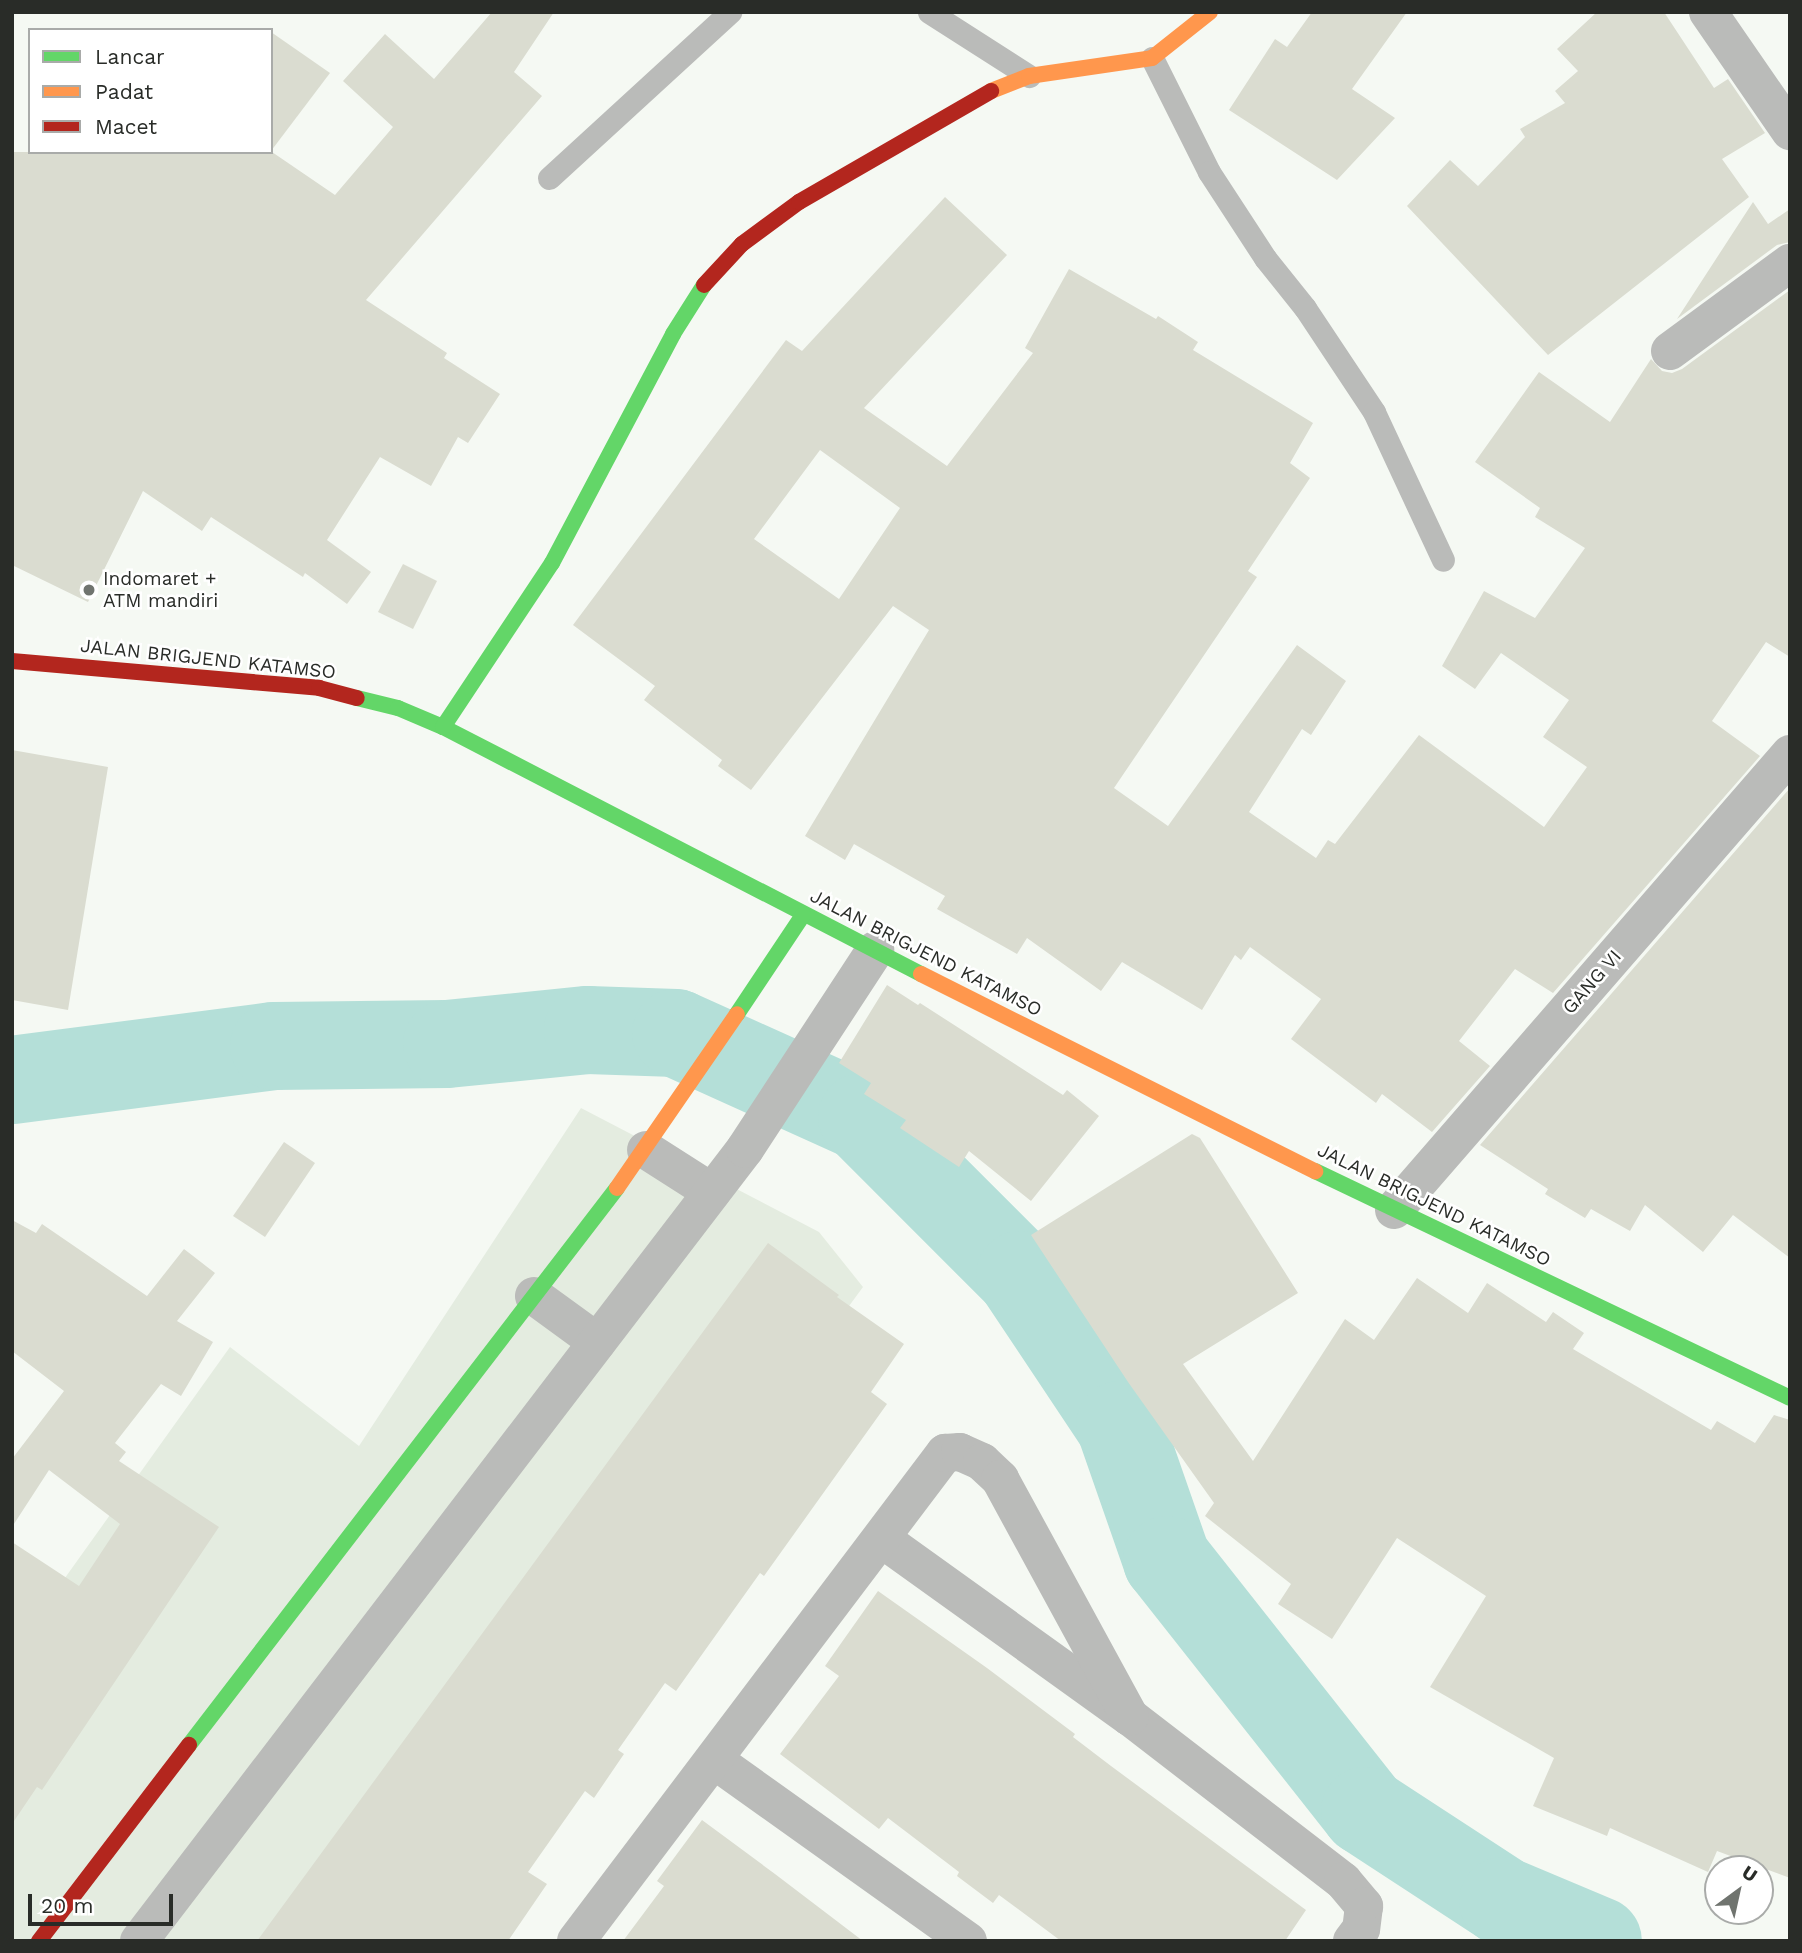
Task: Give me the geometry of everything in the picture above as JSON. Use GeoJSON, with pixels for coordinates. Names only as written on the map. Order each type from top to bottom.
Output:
{"type":"FeatureCollection","features":[{"type":"Feature","properties":{"kind":"street"},"geometry":{"type":"LineString","coordinates":[[443,727],[551,563],[673,334],[709,280],[742,244],[799,202],[980,96],[1029,76],[1152,58],[1210,12]]}},
{"type":"Feature","properties":{"kind":"street"},"geometry":{"type":"LineString","coordinates":[[1714,15],[1790,131]]}},
{"type":"Feature","properties":{"kind":"street"},"geometry":{"type":"LineString","coordinates":[[1670,351],[1790,263]]}},
{"type":"Feature","properties":{"kind":"street","name":"JALAN BRIGJEND KATAMSO"},"geometry":{"type":"LineString","coordinates":[[12,661],[319,688],[398,708],[443,727],[803,915],[1394,1210],[1790,1398]]}},
{"type":"Feature","properties":{"kind":"street","name":"GANG VI"},"geometry":{"type":"LineString","coordinates":[[1394,1210],[1790,754]]}},
{"type":"Feature","properties":{"kind":"street"},"geometry":{"type":"LineString","coordinates":[[39,1941],[646,1150],[749,1000],[803,915]]}},
{"type":"Feature","properties":{"kind":"street"},"geometry":{"type":"LineString","coordinates":[[139,1941],[745,1149],[813,1049],[875,950]]}},
{"type":"Feature","properties":{"kind":"street"},"geometry":{"type":"LineString","coordinates":[[646,1150],[712,1192]]}},
{"type":"Feature","properties":{"kind":"street"},"geometry":{"type":"LineString","coordinates":[[534,1296],[597,1342]]}},
{"type":"Feature","properties":{"kind":"street"},"geometry":{"type":"LineString","coordinates":[[576,1941],[945,1453],[960,1452],[982,1462],[1000,1479],[1130,1717]]}},
{"type":"Feature","properties":{"kind":"street"},"geometry":{"type":"LineString","coordinates":[[882,1539],[1130,1717],[1355,1892],[1364,1906],[1364,1920],[1352,1941]]}},
{"type":"Feature","properties":{"kind":"street"},"geometry":{"type":"LineString","coordinates":[[714,1760],[968,1941]]}},
{"type":"Feature","properties":{"kind":"lane"},"geometry":{"type":"LineString","coordinates":[[549,178],[730,12]]}},
{"type":"Feature","properties":{"kind":"lane"},"geometry":{"type":"LineString","coordinates":[[929,12],[1029,76]]}},
{"type":"Feature","properties":{"kind":"lane"},"geometry":{"type":"LineString","coordinates":[[1152,58],[1209,172],[1265,258],[1305,308],[1374,412],[1443,560]]}},
{"type":"Feature","properties":{"kind":"shaded area"},"geometry":{"type":"Polygon","coordinates":[[[581,1108],[819,1232],[863,1287],[383,1941],[12,1941],[12,1652],[230,1347],[359,1446],[581,1108]]]}},
{"type":"Feature","properties":{"kind":"building"},"geometry":{"type":"Polygon","coordinates":[[[492,12],[554,12],[514,72],[542,96],[366,300],[447,353],[444,358],[500,394],[468,443],[458,437],[431,486],[380,457],[327,540],[371,572],[347,604],[305,573],[303,577],[211,517],[202,531],[143,491],[88,602],[12,565],[12,152],[273,153],[335,195],[393,127],[343,81],[385,34],[434,79],[492,12]]]}},
{"type":"Feature","properties":{"kind":"building"},"geometry":{"type":"Polygon","coordinates":[[[1312,12],[1407,12],[1352,89],[1395,118],[1337,180],[1229,110],[1275,39],[1287,47],[1312,12]]]}},
{"type":"Feature","properties":{"kind":"building"},"geometry":{"type":"Polygon","coordinates":[[[1597,12],[1664,12],[1714,88],[1728,79],[1765,133],[1722,159],[1749,197],[1548,355],[1407,206],[1450,160],[1478,186],[1525,137],[1520,129],[1565,103],[1555,91],[1578,71],[1557,49],[1597,12]]]}},
{"type":"Feature","properties":{"kind":"building"},"geometry":{"type":"Polygon","coordinates":[[[273,33],[330,73],[273,148],[273,33]]]}},
{"type":"Feature","properties":{"kind":"building"},"geometry":{"type":"Polygon","coordinates":[[[945,197],[1007,255],[864,408],[947,466],[1033,353],[1025,348],[1069,269],[1156,319],[1158,316],[1198,342],[1193,350],[1313,423],[1290,463],[1310,478],[1248,571],[1257,577],[1114,788],[1168,826],[1297,645],[1346,681],[1311,735],[1302,729],[1249,812],[1316,858],[1328,840],[1335,844],[1419,735],[1544,827],[1587,767],[1543,737],[1569,700],[1501,653],[1475,689],[1442,666],[1484,591],[1535,618],[1585,548],[1535,517],[1540,508],[1475,462],[1539,372],[1610,422],[1651,359],[1662,371],[1672,373],[1682,369],[1790,290],[1790,657],[1766,642],[1712,721],[1760,756],[1553,993],[1515,969],[1459,1041],[1490,1066],[1432,1132],[1382,1094],[1376,1103],[1291,1039],[1321,999],[1250,947],[1241,960],[1235,955],[1202,1010],[1122,962],[1101,991],[1027,938],[1017,954],[937,909],[945,896],[854,844],[845,860],[805,836],[929,630],[893,606],[751,790],[718,766],[722,760],[644,700],[655,686],[573,625],[786,340],[802,351],[945,197]],[[820,450],[754,539],[839,599],[900,508],[820,450]]]}},
{"type":"Feature","properties":{"kind":"building"},"geometry":{"type":"Polygon","coordinates":[[[1753,202],[1768,224],[1790,209],[1790,242],[1777,245],[1677,319],[1753,202]]]}},
{"type":"Feature","properties":{"kind":"building"},"geometry":{"type":"Polygon","coordinates":[[[403,564],[437,581],[413,629],[378,612],[403,564]]]}},
{"type":"Feature","properties":{"kind":"building"},"geometry":{"type":"Polygon","coordinates":[[[12,750],[108,767],[68,1010],[12,1000],[12,750]]]}},
{"type":"Feature","properties":{"kind":"building"},"geometry":{"type":"Polygon","coordinates":[[[1790,788],[1790,1258],[1733,1215],[1703,1252],[1645,1205],[1630,1231],[1591,1209],[1585,1218],[1545,1194],[1548,1189],[1480,1145],[1790,788]]]}},
{"type":"Feature","properties":{"kind":"building"},"geometry":{"type":"Polygon","coordinates":[[[887,985],[918,1005],[920,1003],[1063,1095],[1067,1090],[1099,1116],[1031,1201],[969,1151],[959,1167],[900,1128],[906,1120],[864,1094],[871,1083],[839,1063],[887,985]]]}},
{"type":"Feature","properties":{"kind":"building"},"geometry":{"type":"Polygon","coordinates":[[[1192,1134],[1200,1138],[1298,1293],[1183,1364],[1253,1461],[1345,1319],[1374,1340],[1417,1278],[1468,1313],[1487,1283],[1546,1322],[1553,1312],[1584,1333],[1573,1349],[1711,1430],[1717,1421],[1755,1443],[1774,1415],[1790,1420],[1790,1878],[1774,1872],[1774,1855],[1728,1855],[1717,1851],[1715,1855],[1704,1855],[1704,1870],[1610,1828],[1607,1836],[1533,1806],[1554,1758],[1430,1687],[1486,1596],[1397,1538],[1332,1639],[1278,1604],[1291,1584],[1205,1516],[1214,1503],[1128,1382],[1031,1235],[1192,1134]]]}},
{"type":"Feature","properties":{"kind":"building"},"geometry":{"type":"Polygon","coordinates":[[[284,1142],[315,1163],[265,1237],[233,1216],[284,1142]]]}},
{"type":"Feature","properties":{"kind":"building"},"geometry":{"type":"Polygon","coordinates":[[[12,1220],[36,1233],[42,1224],[147,1296],[184,1249],[215,1273],[177,1321],[213,1342],[181,1396],[161,1384],[115,1443],[126,1452],[119,1461],[219,1527],[42,1790],[37,1787],[12,1824],[12,1542],[79,1586],[120,1524],[49,1470],[12,1527],[12,1459],[64,1391],[12,1351],[12,1220]]]}},
{"type":"Feature","properties":{"kind":"building"},"geometry":{"type":"Polygon","coordinates":[[[768,1243],[839,1295],[837,1297],[904,1344],[871,1392],[887,1404],[764,1576],[760,1573],[676,1691],[665,1683],[618,1750],[624,1754],[594,1798],[585,1791],[528,1872],[547,1884],[508,1941],[257,1941],[768,1243]]]}},
{"type":"Feature","properties":{"kind":"building"},"geometry":{"type":"Polygon","coordinates":[[[878,1591],[987,1668],[1075,1734],[1073,1737],[1111,1766],[1306,1910],[1285,1941],[1061,1941],[999,1895],[993,1903],[957,1876],[959,1872],[888,1818],[879,1829],[780,1754],[839,1676],[825,1666],[878,1591]]]}},
{"type":"Feature","properties":{"kind":"building"},"geometry":{"type":"Polygon","coordinates":[[[702,1820],[863,1941],[623,1941],[664,1886],[657,1881],[702,1820]]]}},
{"type":"Feature","properties":{"kind":"waterway"},"geometry":{"type":"LineString","coordinates":[[12,1080],[274,1046],[447,1044],[588,1030],[676,1033],[862,1117],[1020,1275],[1120,1425],[1167,1560],[1365,1811],[1503,1901],[1598,1941]]}},
{"type":"Feature","properties":{"kind":"traffic: fast"},"geometry":{"type":"LineString","coordinates":[[443,727],[552,563],[673,334],[704,285]]}},
{"type":"Feature","properties":{"kind":"traffic: fast"},"geometry":{"type":"LineString","coordinates":[[357,698],[398,708],[443,727],[921,974]]}},
{"type":"Feature","properties":{"kind":"traffic: fast"},"geometry":{"type":"LineString","coordinates":[[737,1014],[803,915]]}},
{"type":"Feature","properties":{"kind":"traffic: fast"},"geometry":{"type":"LineString","coordinates":[[1315,1171],[1790,1398]]}},
{"type":"Feature","properties":{"kind":"traffic: fast"},"geometry":{"type":"LineString","coordinates":[[189,1745],[617,1188]]}},
{"type":"Feature","properties":{"kind":"traffic: slow"},"geometry":{"type":"LineString","coordinates":[[991,91],[1029,76],[1152,58],[1210,12]]}},
{"type":"Feature","properties":{"kind":"traffic: slow"},"geometry":{"type":"LineString","coordinates":[[921,974],[1315,1171]]}},
{"type":"Feature","properties":{"kind":"traffic: slow"},"geometry":{"type":"LineString","coordinates":[[617,1188],[737,1014]]}},
{"type":"Feature","properties":{"kind":"traffic: jam"},"geometry":{"type":"LineString","coordinates":[[704,285],[742,244],[799,202],[991,91]]}},
{"type":"Feature","properties":{"kind":"traffic: jam"},"geometry":{"type":"LineString","coordinates":[[12,661],[319,688],[357,698]]}},
{"type":"Feature","properties":{"kind":"traffic: jam"},"geometry":{"type":"LineString","coordinates":[[39,1941],[189,1745]]}},
{"type":"Feature","properties":{"kind":"place","name":"Indomaret + ATM mandiri"},"geometry":{"type":"Point","coordinates":[89,590]}}]}
